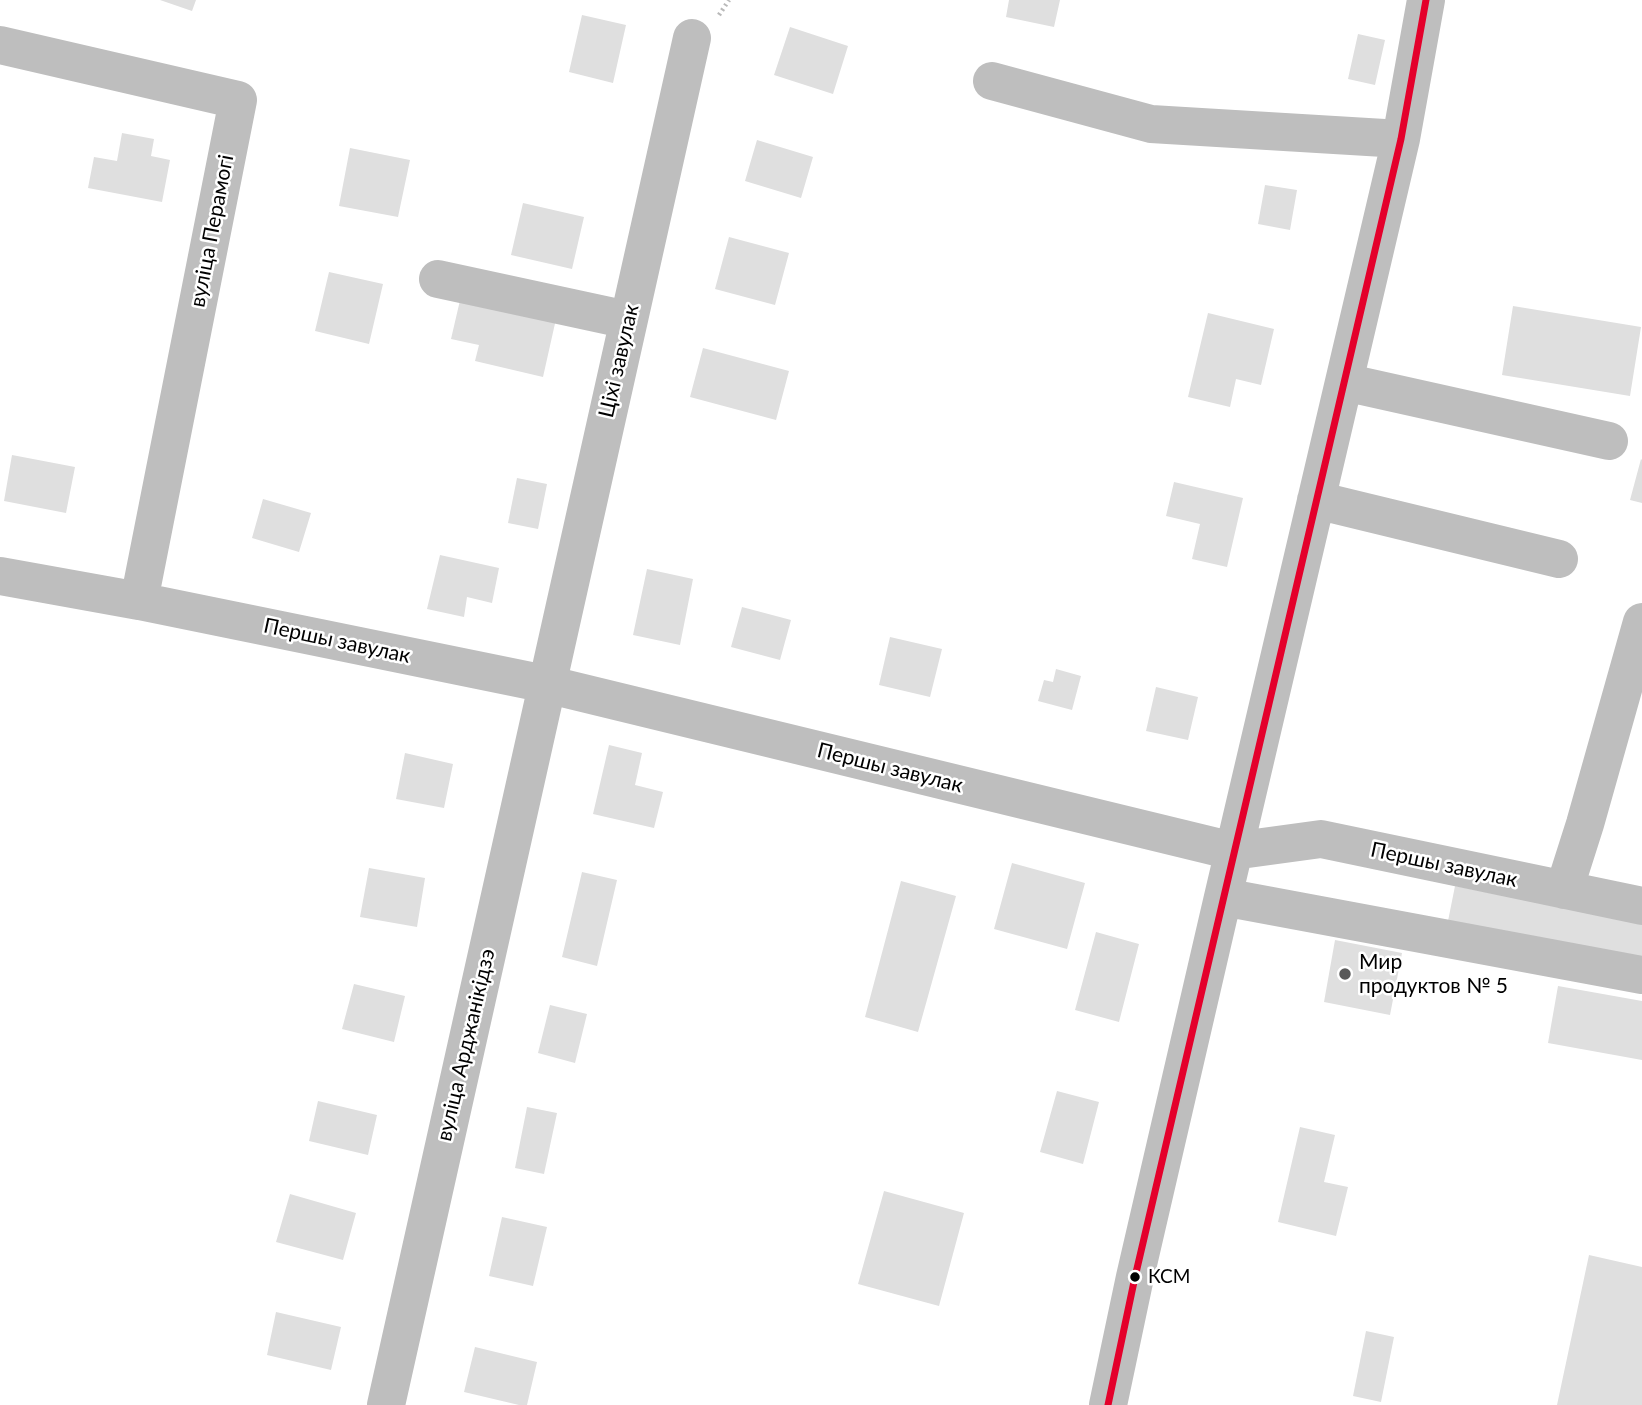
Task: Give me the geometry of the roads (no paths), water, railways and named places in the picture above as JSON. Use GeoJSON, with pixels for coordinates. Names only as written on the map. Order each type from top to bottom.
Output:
{"type":"FeatureCollection","features":[{"type":"Feature","properties":{"kind":"street"},"geometry":{"type":"LineString","coordinates":[[1108,1405],[1233,851],[1401,139],[1426,0]]}},
{"type":"Feature","properties":{"kind":"street","name":"Ціхі завулак"},"geometry":{"type":"LineString","coordinates":[[547,684],[692,38]]}},
{"type":"Feature","properties":{"kind":"street","name":"вуліца Перамогі"},"geometry":{"type":"LineString","coordinates":[[0,45],[238,100],[139,601]]}},
{"type":"Feature","properties":{"kind":"street"},"geometry":{"type":"LineString","coordinates":[[992,81],[1151,124],[1401,139]]}},
{"type":"Feature","properties":{"kind":"street"},"geometry":{"type":"LineString","coordinates":[[438,279],[628,320]]}},
{"type":"Feature","properties":{"kind":"street"},"geometry":{"type":"LineString","coordinates":[[1344,382],[1609,441]]}},
{"type":"Feature","properties":{"kind":"street"},"geometry":{"type":"LineString","coordinates":[[1316,500],[1559,559]]}},
{"type":"Feature","properties":{"kind":"street","name":"Першы завулак"},"geometry":{"type":"LineString","coordinates":[[0,576],[139,601],[547,684],[1233,851],[1321,839],[1642,906]]}},
{"type":"Feature","properties":{"kind":"street"},"geometry":{"type":"LineString","coordinates":[[1564,890],[1642,622]]}},
{"type":"Feature","properties":{"kind":"street","name":"вуліца Арджанікідзэ"},"geometry":{"type":"LineString","coordinates":[[386,1405],[547,684]]}},
{"type":"Feature","properties":{"kind":"street"},"geometry":{"type":"LineString","coordinates":[[1223,897],[1642,975]]}},
{"type":"Feature","properties":{"kind":"place","name":"Мир продуктов № 5"},"geometry":{"type":"Point","coordinates":[1345,974]}},
{"type":"Feature","properties":{"kind":"place","name":"КСМ"},"geometry":{"type":"Point","coordinates":[1135,1277]}}]}
